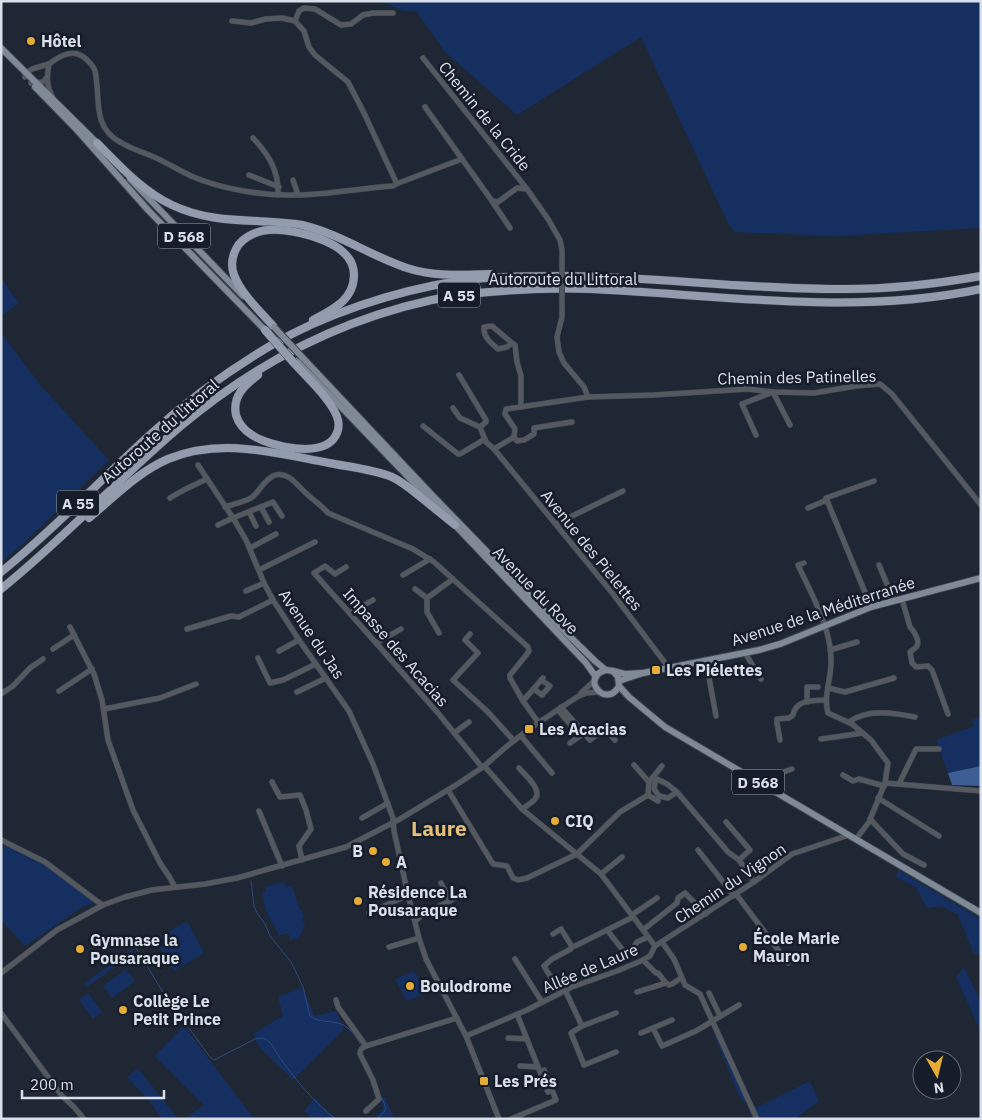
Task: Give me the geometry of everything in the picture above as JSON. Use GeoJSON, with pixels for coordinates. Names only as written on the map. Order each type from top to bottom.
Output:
{"type":"FeatureCollection","features":[{"type":"Feature","properties":{"kind":"highway"},"geometry":{"type":"LineString","coordinates":[[97,142],[140,184],[160,199],[193,214],[212,218],[287,222],[302,225],[324,231],[389,261],[422,272],[459,275],[547,272],[659,280]]}},
{"type":"Feature","properties":{"kind":"highway"},"geometry":{"type":"LineString","coordinates":[[153,432],[188,400],[236,363],[268,343],[337,306],[346,299],[354,281],[354,269],[349,257],[343,251],[321,239],[281,230],[254,233],[238,246],[232,259],[236,281],[245,294],[274,326]]}},
{"type":"Feature","properties":{"kind":"highway","name":"Autoroute du Littoral"},"geometry":{"type":"LineString","coordinates":[[1,572],[56,525],[153,432],[218,380],[272,345],[314,324],[384,298],[458,282],[490,278],[581,276],[755,287],[848,289],[930,284],[981,276]]}},
{"type":"Feature","properties":{"kind":"highway","name":"Autoroute du Littoral"},"geometry":{"type":"LineString","coordinates":[[1,589],[26,570],[181,426],[215,398],[244,378],[306,343],[350,324],[403,307],[459,295],[517,290],[589,289],[776,301],[875,302],[923,299],[981,289]]}},
{"type":"Feature","properties":{"kind":"highway"},"geometry":{"type":"LineString","coordinates":[[263,328],[298,361],[327,400],[339,422],[334,439],[329,444],[320,448],[300,449],[278,445],[252,435],[243,428],[237,419],[236,399],[241,389],[264,370],[302,348],[403,307]]}},
{"type":"Feature","properties":{"kind":"highway"},"geometry":{"type":"LineString","coordinates":[[26,570],[132,480],[148,469],[169,459],[199,449],[225,447],[265,451],[378,472],[405,484],[455,525]]}},
{"type":"Feature","properties":{"kind":"main road","name":"D 568"},"geometry":{"type":"LineString","coordinates":[[2,49],[148,210],[263,328]]}},
{"type":"Feature","properties":{"kind":"main road","name":"D 568"},"geometry":{"type":"LineString","coordinates":[[34,83],[97,142],[137,187],[274,326],[298,361],[455,525]]}},
{"type":"Feature","properties":{"kind":"main road","name":"D 568"},"geometry":{"type":"LineString","coordinates":[[298,361],[557,624],[596,662],[609,670]]}},
{"type":"Feature","properties":{"kind":"main road","name":"Avenue du Rove"},"geometry":{"type":"LineString","coordinates":[[455,525],[586,663],[595,679]]}},
{"type":"Feature","properties":{"kind":"main road","name":"Avenue de la Méditerranée"},"geometry":{"type":"LineString","coordinates":[[609,670],[625,674],[643,673],[745,653],[780,644],[871,607],[981,578]]}},
{"type":"Feature","properties":{"kind":"main road"},"geometry":{"type":"LineString","coordinates":[[609,670],[616,674],[619,683],[613,693],[603,694],[596,688],[595,679],[598,673],[609,670]]}},
{"type":"Feature","properties":{"kind":"main road","name":"Avenue de la Méditerranée"},"geometry":{"type":"LineString","coordinates":[[619,683],[643,673]]}},
{"type":"Feature","properties":{"kind":"main road","name":"D 568"},"geometry":{"type":"LineString","coordinates":[[619,683],[645,710]]}},
{"type":"Feature","properties":{"kind":"main road","name":"D 568"},"geometry":{"type":"LineString","coordinates":[[613,693],[622,696],[645,710],[665,726],[981,913]]}},
{"type":"Feature","properties":{"kind":"street"},"geometry":{"type":"LineString","coordinates":[[295,21],[299,11],[304,8],[315,9],[341,26],[351,24],[363,15],[393,13]]}},
{"type":"Feature","properties":{"kind":"street"},"geometry":{"type":"LineString","coordinates":[[232,21],[251,23],[266,19],[282,18],[295,21],[304,31],[309,47],[315,55],[348,82],[396,184]]}},
{"type":"Feature","properties":{"kind":"street"},"geometry":{"type":"LineString","coordinates":[[26,75],[49,64],[60,56],[74,52],[86,58],[95,69],[101,120],[110,135],[132,149],[153,156],[202,180],[255,192],[298,195],[393,186],[462,159]]}},
{"type":"Feature","properties":{"kind":"street","name":"Chemin de la Cride"},"geometry":{"type":"LineString","coordinates":[[423,58],[527,189],[560,240],[562,250],[562,317],[557,336],[559,352],[564,363],[584,387],[588,397]]}},
{"type":"Feature","properties":{"kind":"street"},"geometry":{"type":"LineString","coordinates":[[49,64],[48,89],[53,99]]}},
{"type":"Feature","properties":{"kind":"street"},"geometry":{"type":"LineString","coordinates":[[34,83],[43,82],[47,77]]}},
{"type":"Feature","properties":{"kind":"street"},"geometry":{"type":"LineString","coordinates":[[425,107],[510,228]]}},
{"type":"Feature","properties":{"kind":"street"},"geometry":{"type":"LineString","coordinates":[[253,138],[266,152],[276,174],[279,187],[278,195]]}},
{"type":"Feature","properties":{"kind":"street"},"geometry":{"type":"LineString","coordinates":[[249,175],[279,187]]}},
{"type":"Feature","properties":{"kind":"street"},"geometry":{"type":"LineString","coordinates":[[293,180],[298,195]]}},
{"type":"Feature","properties":{"kind":"street","name":"Chemin de la Cride"},"geometry":{"type":"LineString","coordinates":[[492,201],[498,202],[517,188],[527,189]]}},
{"type":"Feature","properties":{"kind":"street"},"geometry":{"type":"LineString","coordinates":[[512,343],[507,347],[498,349],[484,333],[484,327],[492,326],[515,345],[517,362],[522,376],[521,407]]}},
{"type":"Feature","properties":{"kind":"street","name":"Avenue des Pielettes"},"geometry":{"type":"LineString","coordinates":[[459,375],[486,420],[480,427],[486,442],[556,524],[669,668]]}},
{"type":"Feature","properties":{"kind":"street","name":"Chemin des Patinelles"},"geometry":{"type":"LineString","coordinates":[[588,397],[748,389],[773,392],[814,392],[880,384],[892,394],[981,505]]}},
{"type":"Feature","properties":{"kind":"street"},"geometry":{"type":"LineString","coordinates":[[756,435],[742,404],[773,392],[790,425]]}},
{"type":"Feature","properties":{"kind":"street"},"geometry":{"type":"LineString","coordinates":[[572,422],[534,428],[534,434],[524,440],[516,441],[514,437],[515,429],[505,414],[506,409],[588,397]]}},
{"type":"Feature","properties":{"kind":"street"},"geometry":{"type":"LineString","coordinates":[[453,408],[460,418],[480,427]]}},
{"type":"Feature","properties":{"kind":"street"},"geometry":{"type":"LineString","coordinates":[[423,426],[458,454],[485,439]]}},
{"type":"Feature","properties":{"kind":"street"},"geometry":{"type":"LineString","coordinates":[[494,450],[514,437]]}},
{"type":"Feature","properties":{"kind":"street","name":"Avenue du Jas"},"geometry":{"type":"LineString","coordinates":[[198,465],[233,518],[250,548],[273,600],[349,711],[393,818],[408,895],[419,938],[431,970],[466,1036],[499,1119]]}},
{"type":"Feature","properties":{"kind":"street"},"geometry":{"type":"LineString","coordinates":[[225,507],[252,498],[261,485],[272,476],[286,475],[328,513],[413,549],[430,560],[528,647],[529,651],[510,675],[510,678],[538,722]]}},
{"type":"Feature","properties":{"kind":"street"},"geometry":{"type":"LineString","coordinates":[[170,498],[180,491],[207,479]]}},
{"type":"Feature","properties":{"kind":"street"},"geometry":{"type":"LineString","coordinates":[[808,508],[874,481]]}},
{"type":"Feature","properties":{"kind":"street"},"geometry":{"type":"LineString","coordinates":[[556,524],[623,491]]}},
{"type":"Feature","properties":{"kind":"street"},"geometry":{"type":"LineString","coordinates":[[827,499],[871,607]]}},
{"type":"Feature","properties":{"kind":"street"},"geometry":{"type":"LineString","coordinates":[[218,526],[273,502],[282,516]]}},
{"type":"Feature","properties":{"kind":"street"},"geometry":{"type":"LineString","coordinates":[[261,507],[269,522]]}},
{"type":"Feature","properties":{"kind":"street"},"geometry":{"type":"LineString","coordinates":[[249,512],[256,526]]}},
{"type":"Feature","properties":{"kind":"street"},"geometry":{"type":"LineString","coordinates":[[250,548],[276,534]]}},
{"type":"Feature","properties":{"kind":"street"},"geometry":{"type":"LineString","coordinates":[[259,570],[315,542]]}},
{"type":"Feature","properties":{"kind":"street"},"geometry":{"type":"LineString","coordinates":[[403,575],[430,560]]}},
{"type":"Feature","properties":{"kind":"street"},"geometry":{"type":"LineString","coordinates":[[804,563],[798,565],[826,626],[830,650],[831,659],[826,700],[828,713],[849,722],[863,733],[871,740],[888,763],[884,784],[870,819],[856,840]]}},
{"type":"Feature","properties":{"kind":"street"},"geometry":{"type":"LineString","coordinates":[[879,565],[894,601]]}},
{"type":"Feature","properties":{"kind":"street","name":"Impasse des Acacias"},"geometry":{"type":"LineString","coordinates":[[346,566],[335,574],[325,566],[314,573],[483,767]]}},
{"type":"Feature","properties":{"kind":"street"},"geometry":{"type":"LineString","coordinates":[[427,598],[453,579]]}},
{"type":"Feature","properties":{"kind":"street"},"geometry":{"type":"LineString","coordinates":[[246,591],[264,583]]}},
{"type":"Feature","properties":{"kind":"street"},"geometry":{"type":"LineString","coordinates":[[415,589],[427,598]]}},
{"type":"Feature","properties":{"kind":"street"},"geometry":{"type":"LineString","coordinates":[[427,598],[427,612],[439,633]]}},
{"type":"Feature","properties":{"kind":"street"},"geometry":{"type":"LineString","coordinates":[[902,599],[910,627],[918,642],[916,647],[910,652],[912,663],[916,667],[928,666],[932,670],[948,714]]}},
{"type":"Feature","properties":{"kind":"street"},"geometry":{"type":"LineString","coordinates":[[187,629],[231,616],[239,617],[273,600]]}},
{"type":"Feature","properties":{"kind":"street"},"geometry":{"type":"LineString","coordinates":[[350,613],[373,600]]}},
{"type":"Feature","properties":{"kind":"street"},"geometry":{"type":"LineString","coordinates":[[70,628],[92,669],[102,700],[108,740],[133,810],[160,863],[175,887]]}},
{"type":"Feature","properties":{"kind":"street"},"geometry":{"type":"LineString","coordinates":[[376,643],[400,629]]}},
{"type":"Feature","properties":{"kind":"street"},"geometry":{"type":"LineString","coordinates":[[470,634],[465,640],[478,653],[453,680],[488,712],[514,741]]}},
{"type":"Feature","properties":{"kind":"street"},"geometry":{"type":"LineString","coordinates":[[53,649],[74,635]]}},
{"type":"Feature","properties":{"kind":"street"},"geometry":{"type":"LineString","coordinates":[[279,651],[299,640]]}},
{"type":"Feature","properties":{"kind":"street"},"geometry":{"type":"LineString","coordinates":[[830,650],[857,642]]}},
{"type":"Feature","properties":{"kind":"street"},"geometry":{"type":"LineString","coordinates":[[745,653],[761,679]]}},
{"type":"Feature","properties":{"kind":"street"},"geometry":{"type":"LineString","coordinates":[[258,658],[270,683],[283,680],[316,664]]}},
{"type":"Feature","properties":{"kind":"street"},"geometry":{"type":"LineString","coordinates":[[1,694],[13,686],[30,668],[43,659]]}},
{"type":"Feature","properties":{"kind":"street"},"geometry":{"type":"LineString","coordinates":[[706,661],[716,716]]}},
{"type":"Feature","properties":{"kind":"street"},"geometry":{"type":"LineString","coordinates":[[59,692],[92,669]]}},
{"type":"Feature","properties":{"kind":"street"},"geometry":{"type":"LineString","coordinates":[[297,692],[326,678]]}},
{"type":"Feature","properties":{"kind":"street"},"geometry":{"type":"LineString","coordinates":[[523,701],[542,678],[550,686],[542,695],[534,689]]}},
{"type":"Feature","properties":{"kind":"street"},"geometry":{"type":"LineString","coordinates":[[828,688],[845,692],[894,678]]}},
{"type":"Feature","properties":{"kind":"street"},"geometry":{"type":"LineString","coordinates":[[577,697],[595,679]]}},
{"type":"Feature","properties":{"kind":"street"},"geometry":{"type":"LineString","coordinates":[[104,709],[160,698],[196,684]]}},
{"type":"Feature","properties":{"kind":"street"},"geometry":{"type":"LineString","coordinates":[[801,688],[818,686]]}},
{"type":"Feature","properties":{"kind":"street"},"geometry":{"type":"LineString","coordinates":[[807,687],[807,702]]}},
{"type":"Feature","properties":{"kind":"street"},"geometry":{"type":"LineString","coordinates":[[1,973],[57,930],[103,905],[152,890],[218,882],[346,848],[393,823],[483,767],[538,722],[559,708],[577,697],[599,692]]}},
{"type":"Feature","properties":{"kind":"street"},"geometry":{"type":"LineString","coordinates":[[780,740],[776,723],[777,719],[789,718],[793,715],[796,706],[802,703],[826,700]]}},
{"type":"Feature","properties":{"kind":"street"},"geometry":{"type":"LineString","coordinates":[[559,708],[590,740],[605,728],[615,740]]}},
{"type":"Feature","properties":{"kind":"street"},"geometry":{"type":"LineString","coordinates":[[559,708],[580,736],[570,743]]}},
{"type":"Feature","properties":{"kind":"street"},"geometry":{"type":"LineString","coordinates":[[849,722],[878,712],[915,717]]}},
{"type":"Feature","properties":{"kind":"street"},"geometry":{"type":"LineString","coordinates":[[454,733],[469,722]]}},
{"type":"Feature","properties":{"kind":"street"},"geometry":{"type":"LineString","coordinates":[[821,739],[863,733]]}},
{"type":"Feature","properties":{"kind":"street"},"geometry":{"type":"LineString","coordinates":[[521,736],[552,773]]}},
{"type":"Feature","properties":{"kind":"street"},"geometry":{"type":"LineString","coordinates":[[899,784],[916,749],[939,749]]}},
{"type":"Feature","properties":{"kind":"street"},"geometry":{"type":"LineString","coordinates":[[634,765],[649,782]]}},
{"type":"Feature","properties":{"kind":"street"},"geometry":{"type":"LineString","coordinates":[[648,795],[649,782],[662,766]]}},
{"type":"Feature","properties":{"kind":"street","name":"Allée de Laure"},"geometry":{"type":"LineString","coordinates":[[466,1036],[517,1014],[572,986],[617,972],[643,960],[650,956],[655,946],[601,874],[522,809],[486,768],[483,767]]}},
{"type":"Feature","properties":{"kind":"street"},"geometry":{"type":"LineString","coordinates":[[519,768],[538,793],[536,798],[522,809]]}},
{"type":"Feature","properties":{"kind":"street"},"geometry":{"type":"LineString","coordinates":[[757,781],[792,768]]}},
{"type":"Feature","properties":{"kind":"street"},"geometry":{"type":"LineString","coordinates":[[843,775],[853,780],[859,779],[884,784],[981,791]]}},
{"type":"Feature","properties":{"kind":"street"},"geometry":{"type":"LineString","coordinates":[[678,792],[668,798],[659,796],[654,789],[655,783],[657,779],[678,792],[728,852],[739,860],[754,882]]}},
{"type":"Feature","properties":{"kind":"street"},"geometry":{"type":"LineString","coordinates":[[272,782],[280,797],[300,795],[306,810],[311,829],[299,846],[302,860]]}},
{"type":"Feature","properties":{"kind":"street"},"geometry":{"type":"LineString","coordinates":[[448,790],[493,864],[508,866],[513,878],[518,880],[527,878],[576,854],[620,812],[648,795]]}},
{"type":"Feature","properties":{"kind":"street"},"geometry":{"type":"LineString","coordinates":[[648,795],[658,801]]}},
{"type":"Feature","properties":{"kind":"street"},"geometry":{"type":"LineString","coordinates":[[878,798],[940,836]]}},
{"type":"Feature","properties":{"kind":"street"},"geometry":{"type":"LineString","coordinates":[[362,818],[388,803]]}},
{"type":"Feature","properties":{"kind":"street"},"geometry":{"type":"LineString","coordinates":[[260,811],[282,866]]}},
{"type":"Feature","properties":{"kind":"street"},"geometry":{"type":"LineString","coordinates":[[870,819],[902,854],[924,865]]}},
{"type":"Feature","properties":{"kind":"street"},"geometry":{"type":"LineString","coordinates":[[726,822],[750,850],[739,860]]}},
{"type":"Feature","properties":{"kind":"street","name":"Chemin du Vignon"},"geometry":{"type":"LineString","coordinates":[[655,946],[735,895],[792,854],[849,835]]}},
{"type":"Feature","properties":{"kind":"street"},"geometry":{"type":"LineString","coordinates":[[1,840],[45,862],[103,905]]}},
{"type":"Feature","properties":{"kind":"street"},"geometry":{"type":"LineString","coordinates":[[698,850],[788,963]]}},
{"type":"Feature","properties":{"kind":"street"},"geometry":{"type":"LineString","coordinates":[[601,874],[622,857]]}},
{"type":"Feature","properties":{"kind":"street"},"geometry":{"type":"LineString","coordinates":[[441,883],[450,901]]}},
{"type":"Feature","properties":{"kind":"street"},"geometry":{"type":"LineString","coordinates":[[643,930],[677,903],[678,898],[685,893],[706,914]]}},
{"type":"Feature","properties":{"kind":"street"},"geometry":{"type":"LineString","coordinates":[[369,913],[408,895]]}},
{"type":"Feature","properties":{"kind":"street"},"geometry":{"type":"LineString","coordinates":[[415,920],[461,895]]}},
{"type":"Feature","properties":{"kind":"street"},"geometry":{"type":"LineString","coordinates":[[576,946],[632,916],[657,898]]}},
{"type":"Feature","properties":{"kind":"street"},"geometry":{"type":"LineString","coordinates":[[553,934],[561,929],[571,948],[544,966],[563,991],[582,1026]]}},
{"type":"Feature","properties":{"kind":"street"},"geometry":{"type":"LineString","coordinates":[[607,930],[626,954],[632,950],[637,942],[648,937]]}},
{"type":"Feature","properties":{"kind":"street"},"geometry":{"type":"LineString","coordinates":[[389,947],[419,938]]}},
{"type":"Feature","properties":{"kind":"street"},"geometry":{"type":"LineString","coordinates":[[662,942],[674,960],[685,985],[700,994],[757,1119]]}},
{"type":"Feature","properties":{"kind":"street"},"geometry":{"type":"LineString","coordinates":[[515,959],[542,1002]]}},
{"type":"Feature","properties":{"kind":"street"},"geometry":{"type":"LineString","coordinates":[[643,960],[666,983]]}},
{"type":"Feature","properties":{"kind":"street"},"geometry":{"type":"LineString","coordinates":[[637,992],[666,983],[669,985],[681,978]]}},
{"type":"Feature","properties":{"kind":"street"},"geometry":{"type":"LineString","coordinates":[[709,993],[720,1016]]}},
{"type":"Feature","properties":{"kind":"street"},"geometry":{"type":"LineString","coordinates":[[336,1000],[338,1007],[366,1046]]}},
{"type":"Feature","properties":{"kind":"street"},"geometry":{"type":"LineString","coordinates":[[654,1028],[662,1046],[696,1031],[739,1006]]}},
{"type":"Feature","properties":{"kind":"street"},"geometry":{"type":"LineString","coordinates":[[616,1013],[582,1026],[571,1033],[584,1065],[616,1052]]}},
{"type":"Feature","properties":{"kind":"street"},"geometry":{"type":"LineString","coordinates":[[1,1014],[62,1096],[84,1119]]}},
{"type":"Feature","properties":{"kind":"street"},"geometry":{"type":"LineString","coordinates":[[517,1014],[548,1092]]}},
{"type":"Feature","properties":{"kind":"street"},"geometry":{"type":"LineString","coordinates":[[366,1110],[378,1099],[373,1080],[360,1054],[362,1048],[456,1018]]}},
{"type":"Feature","properties":{"kind":"street"},"geometry":{"type":"LineString","coordinates":[[641,1033],[672,1020]]}},
{"type":"Feature","properties":{"kind":"street"},"geometry":{"type":"LineString","coordinates":[[508,1038],[527,1040]]}},
{"type":"Feature","properties":{"kind":"street"},"geometry":{"type":"LineString","coordinates":[[520,1066],[538,1067]]}},
{"type":"Feature","properties":{"kind":"street"},"geometry":{"type":"LineString","coordinates":[[511,1119],[556,1100],[544,1070]]}},
{"type":"Feature","properties":{"kind":"shaded area"},"geometry":{"type":"Polygon","coordinates":[[[381,1],[981,1],[981,228],[836,236],[734,232],[727,221],[641,37],[517,115],[445,52],[416,11],[403,11],[381,1]]]}},
{"type":"Feature","properties":{"kind":"shaded area"},"geometry":{"type":"Polygon","coordinates":[[[1,278],[19,303],[1,316],[1,278]]]}},
{"type":"Feature","properties":{"kind":"shaded area"},"geometry":{"type":"Polygon","coordinates":[[[1,333],[42,387],[109,460],[1,563],[1,333]]]}},
{"type":"Feature","properties":{"kind":"shaded area"},"geometry":{"type":"Polygon","coordinates":[[[981,717],[981,766],[948,773],[936,740],[974,726],[972,720],[981,717]]]}},
{"type":"Feature","properties":{"kind":"shaded area"},"geometry":{"type":"Polygon","coordinates":[[[981,766],[981,786],[952,785],[948,773],[981,766]]]}},
{"type":"Feature","properties":{"kind":"shaded area"},"geometry":{"type":"Polygon","coordinates":[[[6,845],[46,865],[95,902],[81,908],[25,946],[1,920],[1,850],[6,845]]]}},
{"type":"Feature","properties":{"kind":"shaded area"},"geometry":{"type":"Polygon","coordinates":[[[898,870],[981,919],[981,954],[974,954],[958,915],[942,906],[927,908],[916,887],[896,877],[898,870]]]}},
{"type":"Feature","properties":{"kind":"shaded area"},"geometry":{"type":"Polygon","coordinates":[[[284,882],[286,887],[292,886],[300,910],[302,910],[304,917],[302,918],[305,925],[299,938],[290,940],[288,933],[279,936],[265,908],[263,898],[263,892],[266,892],[265,887],[284,882]]]}},
{"type":"Feature","properties":{"kind":"shaded area"},"geometry":{"type":"Polygon","coordinates":[[[187,921],[204,953],[174,971],[155,939],[187,921]]]}},
{"type":"Feature","properties":{"kind":"shaded area"},"geometry":{"type":"Polygon","coordinates":[[[131,949],[134,953],[87,987],[85,983],[131,949]]]}},
{"type":"Feature","properties":{"kind":"shaded area"},"geometry":{"type":"Polygon","coordinates":[[[964,967],[981,1002],[981,1032],[956,977],[964,967]]]}},
{"type":"Feature","properties":{"kind":"shaded area"},"geometry":{"type":"Polygon","coordinates":[[[126,969],[135,981],[112,998],[103,986],[126,969]]]}},
{"type":"Feature","properties":{"kind":"shaded area","name":"Boulodrome"},"geometry":{"type":"Polygon","coordinates":[[[414,971],[426,993],[407,1001],[395,979],[414,971]]]}},
{"type":"Feature","properties":{"kind":"shaded area"},"geometry":{"type":"Polygon","coordinates":[[[300,988],[304,991],[314,1016],[336,1011],[344,1029],[293,1080],[259,1047],[253,1034],[283,1016],[278,997],[300,988]]]}},
{"type":"Feature","properties":{"kind":"shaded area"},"geometry":{"type":"Polygon","coordinates":[[[88,993],[102,1012],[93,1019],[79,1000],[88,993]]]}},
{"type":"Feature","properties":{"kind":"shaded area"},"geometry":{"type":"Polygon","coordinates":[[[717,1023],[750,1098],[743,1102],[738,1094],[711,1026],[717,1023]]]}},
{"type":"Feature","properties":{"kind":"shaded area"},"geometry":{"type":"Polygon","coordinates":[[[184,1026],[254,1119],[184,1119],[204,1105],[155,1056],[184,1026]]]}},
{"type":"Feature","properties":{"kind":"shaded area"},"geometry":{"type":"Polygon","coordinates":[[[138,1068],[178,1119],[161,1119],[153,1105],[127,1077],[138,1068]]]}},
{"type":"Feature","properties":{"kind":"shaded area"},"geometry":{"type":"Polygon","coordinates":[[[810,1081],[819,1101],[795,1119],[752,1119],[749,1111],[810,1081]]]}},
{"type":"Feature","properties":{"kind":"shaded area"},"geometry":{"type":"Polygon","coordinates":[[[385,1097],[394,1119],[374,1119],[383,1109],[381,1098],[385,1097]]]}},
{"type":"Feature","properties":{"kind":"shaded area"},"geometry":{"type":"Polygon","coordinates":[[[315,1098],[326,1111],[337,1119],[313,1119],[304,1111],[315,1098]]]}},
{"type":"Feature","properties":{"kind":"waterway"},"geometry":{"type":"LineString","coordinates":[[251,881],[254,906],[257,913],[265,924],[270,936],[291,962],[303,987],[310,1016],[317,1020],[344,1025],[352,1032],[360,1044]]}},
{"type":"Feature","properties":{"kind":"waterway"},"geometry":{"type":"LineString","coordinates":[[136,948],[166,997],[210,1057],[214,1060],[255,1039],[266,1039],[306,1091],[336,1119]]}},
{"type":"Feature","properties":{"kind":"waterway"},"geometry":{"type":"LineString","coordinates":[[377,1119],[385,1110],[382,1098]]}},
{"type":"Feature","properties":{"kind":"place","name":"Hôtel"},"geometry":{"type":"Point","coordinates":[31,41]}},
{"type":"Feature","properties":{"kind":"place","name":"Les Piélettes"},"geometry":{"type":"Point","coordinates":[656,670]}},
{"type":"Feature","properties":{"kind":"place","name":"Les Acacias"},"geometry":{"type":"Point","coordinates":[529,729]}},
{"type":"Feature","properties":{"kind":"place","name":"CIQ"},"geometry":{"type":"Point","coordinates":[555,821]}},
{"type":"Feature","properties":{"kind":"place","name":"B"},"geometry":{"type":"Point","coordinates":[373,851]}},
{"type":"Feature","properties":{"kind":"place","name":"A"},"geometry":{"type":"Point","coordinates":[386,862]}},
{"type":"Feature","properties":{"kind":"place","name":"Résidence La Pousaraque"},"geometry":{"type":"Point","coordinates":[358,901]}},
{"type":"Feature","properties":{"kind":"place","name":"École Marie Mauron"},"geometry":{"type":"Point","coordinates":[743,947]}},
{"type":"Feature","properties":{"kind":"place","name":"Gymnase la Pousaraque"},"geometry":{"type":"Point","coordinates":[80,949]}},
{"type":"Feature","properties":{"kind":"place","name":"Boulodrome"},"geometry":{"type":"Point","coordinates":[410,986]}},
{"type":"Feature","properties":{"kind":"place","name":"Collège Le Petit Prince"},"geometry":{"type":"Point","coordinates":[123,1010]}},
{"type":"Feature","properties":{"kind":"place","name":"Les Prés"},"geometry":{"type":"Point","coordinates":[484,1081]}},
{"type":"Feature","properties":{"kind":"district","name":"Laure"},"geometry":{"type":"Point","coordinates":[439,828]}}]}
